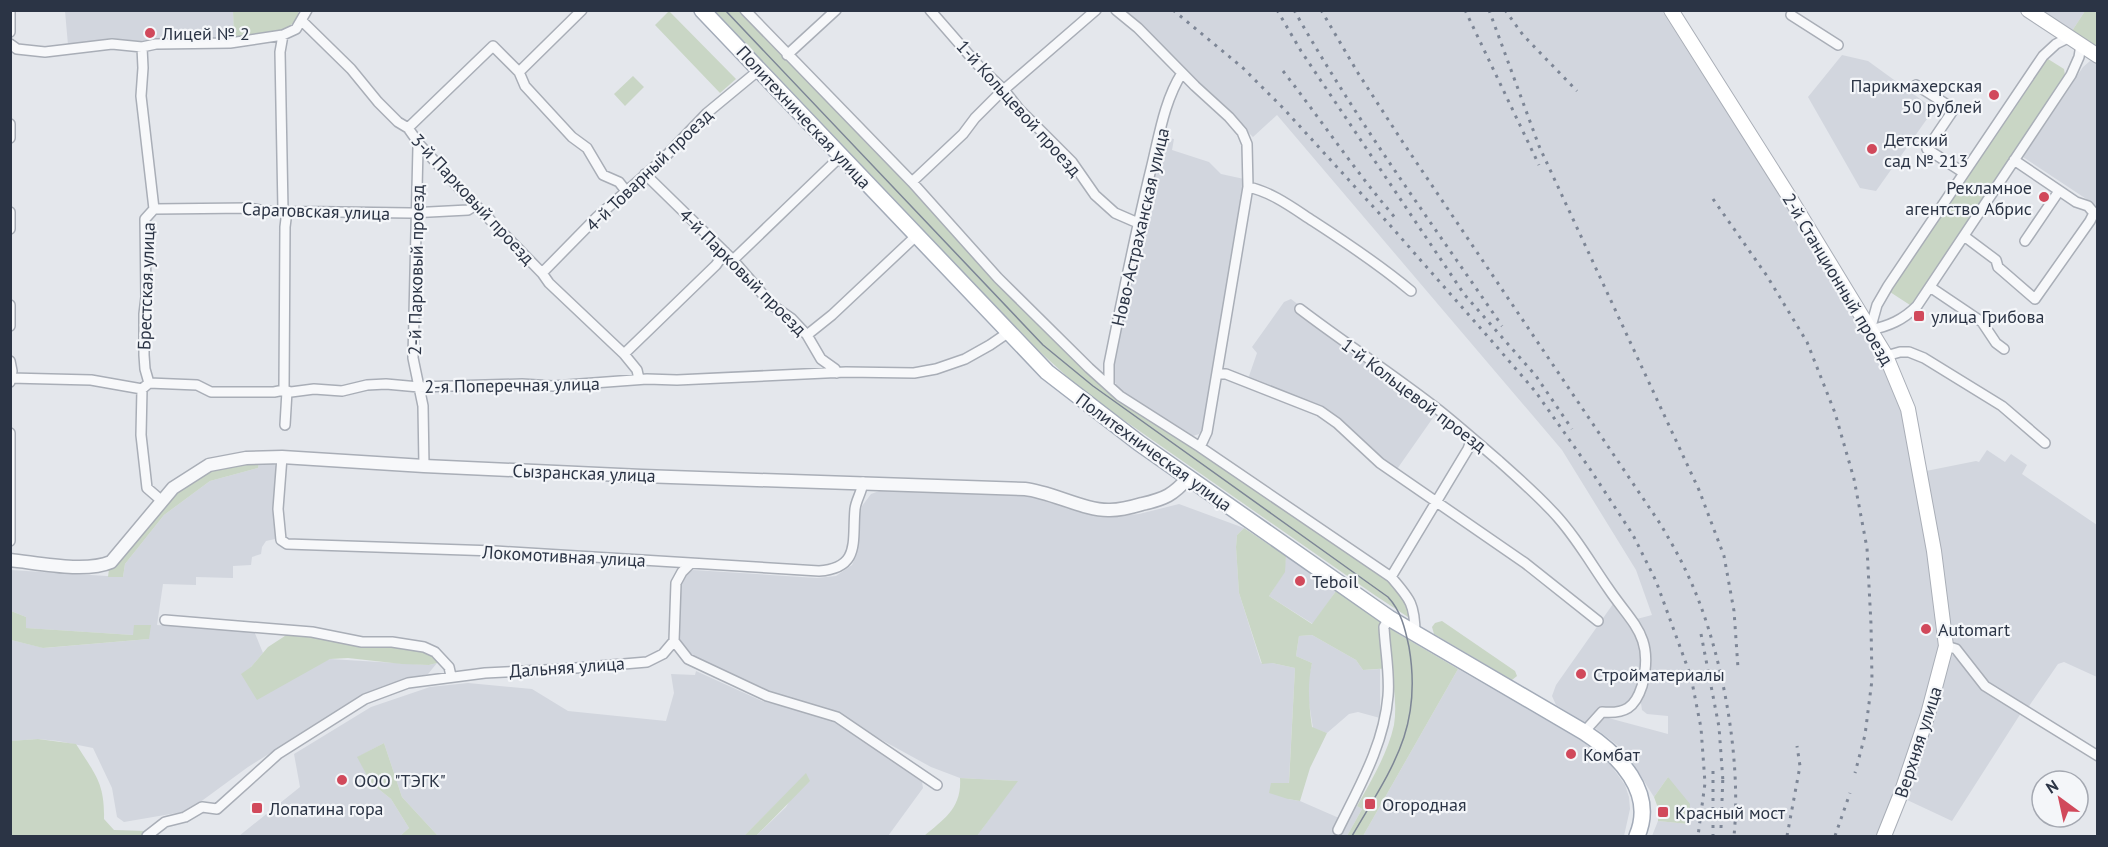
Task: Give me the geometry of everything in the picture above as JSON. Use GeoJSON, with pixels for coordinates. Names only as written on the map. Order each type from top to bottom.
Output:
{"type":"FeatureCollection","features":[{"type":"Feature","properties":{"kind":"main road","name":"Политехническая улица"},"geometry":{"type":"LineString","coordinates":[[702,10],[1047,372],[1080,399],[1389,618],[1584,732],[1609,749],[1634,780],[1641,801],[1639,832]]}},
{"type":"Feature","properties":{"kind":"main road","name":"2-й Станционный проезд"},"geometry":{"type":"LineString","coordinates":[[1671,10],[1790,198],[1886,356],[1908,409],[1934,551],[1946,646]]}},
{"type":"Feature","properties":{"kind":"main road"},"geometry":{"type":"LineString","coordinates":[[2028,10],[2097,56]]}},
{"type":"Feature","properties":{"kind":"main road","name":"Верхняя улица"},"geometry":{"type":"LineString","coordinates":[[1884,837],[1928,714],[1946,646]]}},
{"type":"Feature","properties":{"kind":"street"},"geometry":{"type":"LineString","coordinates":[[10,44],[17,49],[45,52],[112,44],[142,47],[156,44],[230,43],[283,34],[296,29],[307,10]]}},
{"type":"Feature","properties":{"kind":"street"},"geometry":{"type":"LineString","coordinates":[[519,72],[582,10]]}},
{"type":"Feature","properties":{"kind":"street"},"geometry":{"type":"LineString","coordinates":[[745,10],[787,56],[912,182],[998,278],[1089,368],[1120,396],[1200,447],[1391,578],[1405,593],[1414,609],[1415,634]]}},
{"type":"Feature","properties":{"kind":"street"},"geometry":{"type":"LineString","coordinates":[[787,56],[836,10]]}},
{"type":"Feature","properties":{"kind":"street","name":"1-й Кольцевой проезд"},"geometry":{"type":"LineString","coordinates":[[930,10],[1019,109],[1072,162],[1095,195],[1115,213],[1138,223]]}},
{"type":"Feature","properties":{"kind":"street"},"geometry":{"type":"LineString","coordinates":[[912,182],[963,134],[975,118],[1004,90],[1096,10]]}},
{"type":"Feature","properties":{"kind":"street"},"geometry":{"type":"LineString","coordinates":[[1116,10],[1138,28],[1229,117],[1242,132],[1247,144],[1248,187],[1207,432],[1200,447]]}},
{"type":"Feature","properties":{"kind":"street"},"geometry":{"type":"LineString","coordinates":[[10,12],[10,32]]}},
{"type":"Feature","properties":{"kind":"street"},"geometry":{"type":"LineString","coordinates":[[1791,15],[1838,45]]}},
{"type":"Feature","properties":{"kind":"street","name":"3-й Парковый проезд"},"geometry":{"type":"LineString","coordinates":[[302,21],[351,69],[385,109],[408,128],[420,145],[549,283],[624,354],[637,370],[639,379]]}},
{"type":"Feature","properties":{"kind":"street"},"geometry":{"type":"LineString","coordinates":[[283,34],[280,52],[285,210],[285,425]]}},
{"type":"Feature","properties":{"kind":"street"},"geometry":{"type":"LineString","coordinates":[[2075,41],[2079,57],[2071,75],[1917,306],[1897,322],[1870,330],[1877,305],[1888,286],[2043,56],[2056,44],[2075,41]]}},
{"type":"Feature","properties":{"kind":"street"},"geometry":{"type":"LineString","coordinates":[[408,128],[493,46],[519,72],[525,86],[572,137],[587,148],[603,175],[618,182],[626,191]]}},
{"type":"Feature","properties":{"kind":"street","name":"Брестская улица"},"geometry":{"type":"LineString","coordinates":[[142,47],[141,96],[154,209],[146,219],[144,314],[146,386],[141,435],[147,488],[162,501]]}},
{"type":"Feature","properties":{"kind":"street","name":"4-й Товарный проезд"},"geometry":{"type":"LineString","coordinates":[[542,273],[626,191],[661,161],[707,113],[759,70]]}},
{"type":"Feature","properties":{"kind":"street","name":"Ново-Астраханская улица"},"geometry":{"type":"LineString","coordinates":[[1109,384],[1109,364],[1138,223],[1168,105],[1182,73]]}},
{"type":"Feature","properties":{"kind":"street"},"geometry":{"type":"LineString","coordinates":[[1916,85],[1954,109],[1927,149],[1964,173]]}},
{"type":"Feature","properties":{"kind":"street"},"geometry":{"type":"LineString","coordinates":[[10,124],[10,138]]}},
{"type":"Feature","properties":{"kind":"street","name":"2-й Парковый проезд"},"geometry":{"type":"LineString","coordinates":[[420,145],[418,147],[413,358],[423,405],[424,466]]}},
{"type":"Feature","properties":{"kind":"street"},"geometry":{"type":"LineString","coordinates":[[733,260],[841,156]]}},
{"type":"Feature","properties":{"kind":"street"},"geometry":{"type":"LineString","coordinates":[[1964,236],[1996,260],[1998,267],[2035,298],[2094,213],[2088,206],[2076,202],[2014,160]]}},
{"type":"Feature","properties":{"kind":"street","name":"4-й Парковый проезд"},"geometry":{"type":"LineString","coordinates":[[645,174],[733,260],[772,305],[807,335],[822,359],[837,373]]}},
{"type":"Feature","properties":{"kind":"street"},"geometry":{"type":"LineString","coordinates":[[1248,187],[1258,189],[1281,200],[1358,250],[1411,291]]}},
{"type":"Feature","properties":{"kind":"street"},"geometry":{"type":"LineString","coordinates":[[2025,241],[2059,191]]}},
{"type":"Feature","properties":{"kind":"street","name":"Саратовская улица"},"geometry":{"type":"LineString","coordinates":[[154,209],[249,208],[265,211],[417,213],[468,210],[476,205]]}},
{"type":"Feature","properties":{"kind":"street"},"geometry":{"type":"LineString","coordinates":[[10,212],[10,229]]}},
{"type":"Feature","properties":{"kind":"street"},"geometry":{"type":"LineString","coordinates":[[807,335],[832,315],[916,236]]}},
{"type":"Feature","properties":{"kind":"street"},"geometry":{"type":"LineString","coordinates":[[624,354],[716,265],[725,252]]}},
{"type":"Feature","properties":{"kind":"street"},"geometry":{"type":"LineString","coordinates":[[1930,287],[1982,322],[1996,343],[2004,349]]}},
{"type":"Feature","properties":{"kind":"street"},"geometry":{"type":"LineString","coordinates":[[10,305],[10,326]]}},
{"type":"Feature","properties":{"kind":"street","name":"1-й Кольцевой проезд"},"geometry":{"type":"LineString","coordinates":[[1300,309],[1440,411],[1533,492],[1572,534],[1642,636],[1645,646],[1642,685],[1635,703],[1627,710],[1616,713],[1602,712],[1584,732]]}},
{"type":"Feature","properties":{"kind":"street","name":"2-я Поперечная улица"},"geometry":{"type":"LineString","coordinates":[[11,379],[91,380],[146,386],[197,385],[212,392],[274,392],[314,389],[342,391],[367,385],[386,384],[419,387],[522,384],[553,386],[639,379],[677,380],[837,373],[914,373],[936,369],[964,359],[1009,332]]}},
{"type":"Feature","properties":{"kind":"street"},"geometry":{"type":"LineString","coordinates":[[1886,356],[1909,352],[1943,368],[2013,415],[2045,443]]}},
{"type":"Feature","properties":{"kind":"street"},"geometry":{"type":"LineString","coordinates":[[10,361],[11,379]]}},
{"type":"Feature","properties":{"kind":"street"},"geometry":{"type":"LineString","coordinates":[[1217,374],[1226,374],[1320,411],[1337,423],[1380,463],[1559,588],[1598,621]]}},
{"type":"Feature","properties":{"kind":"street"},"geometry":{"type":"LineString","coordinates":[[10,433],[10,541]]}},
{"type":"Feature","properties":{"kind":"street"},"geometry":{"type":"LineString","coordinates":[[1391,578],[1468,449],[1472,438]]}},
{"type":"Feature","properties":{"kind":"street","name":"Сызранская улица"},"geometry":{"type":"LineString","coordinates":[[11,560],[103,566],[119,555],[162,501],[183,479],[209,465],[246,458],[282,457],[642,476],[863,482],[1033,490],[1109,511],[1166,499],[1189,477]]}},
{"type":"Feature","properties":{"kind":"street","name":"Локомотивная улица"},"geometry":{"type":"LineString","coordinates":[[282,457],[278,509],[281,540],[287,544],[507,552],[819,571],[834,570],[846,564],[852,551],[856,505],[862,492],[863,482]]}},
{"type":"Feature","properties":{"kind":"street"},"geometry":{"type":"LineString","coordinates":[[10,555],[11,560]]}},
{"type":"Feature","properties":{"kind":"street"},"geometry":{"type":"LineString","coordinates":[[690,564],[676,583],[674,641],[688,659],[767,696],[837,717],[937,785]]}},
{"type":"Feature","properties":{"kind":"street"},"geometry":{"type":"LineString","coordinates":[[1338,830],[1367,772],[1382,734],[1389,695],[1384,627],[1389,618]]}},
{"type":"Feature","properties":{"kind":"street"},"geometry":{"type":"LineString","coordinates":[[165,620],[312,632],[362,642],[392,642],[424,647],[435,652],[449,666],[451,676]]}},
{"type":"Feature","properties":{"kind":"street","name":"Дальняя улица"},"geometry":{"type":"LineString","coordinates":[[147,837],[165,822],[185,817],[202,807],[217,809],[278,754],[365,699],[408,683],[485,673],[647,662],[663,654],[674,641]]}},
{"type":"Feature","properties":{"kind":"street"},"geometry":{"type":"LineString","coordinates":[[1946,646],[1956,650],[1985,686],[2097,756]]}},
{"type":"Feature","properties":{"kind":"shaded area","name":"Лицей № 2"},"geometry":{"type":"Polygon","coordinates":[[[65,11],[233,11],[234,38],[68,45],[65,11]]]}},
{"type":"Feature","properties":{"kind":"shaded area"},"geometry":{"type":"Polygon","coordinates":[[[1122,11],[1662,11],[1805,234],[1882,360],[1904,411],[1921,500],[1940,642],[1934,677],[1894,801],[1878,836],[1652,836],[1658,821],[1688,824],[1668,777],[1654,797],[1629,757],[1595,728],[1594,724],[1601,716],[1668,734],[1668,716],[1647,714],[1642,710],[1641,703],[1648,662],[1633,620],[1652,615],[1636,570],[1562,450],[1277,115],[1253,137],[1122,11]]]}},
{"type":"Feature","properties":{"kind":"shaded area"},"geometry":{"type":"Polygon","coordinates":[[[2040,11],[2085,11],[2072,31],[2040,11]]]}},
{"type":"Feature","properties":{"kind":"shaded area","name":"Детский сад № 213"},"geometry":{"type":"Polygon","coordinates":[[[1842,55],[1868,61],[1934,109],[1876,191],[1860,188],[1808,97],[1842,55]]]}},
{"type":"Feature","properties":{"kind":"shaded area"},"geometry":{"type":"Polygon","coordinates":[[[2090,61],[2097,63],[2097,206],[2023,157],[2083,67],[2090,61]]]}},
{"type":"Feature","properties":{"kind":"shaded area"},"geometry":{"type":"Polygon","coordinates":[[[1163,137],[1174,139],[1172,150],[1209,162],[1221,174],[1244,179],[1203,429],[1199,434],[1193,436],[1188,436],[1123,392],[1116,385],[1113,376],[1113,365],[1163,137]]]}},
{"type":"Feature","properties":{"kind":"shaded area"},"geometry":{"type":"Polygon","coordinates":[[[1291,299],[1437,412],[1395,472],[1340,421],[1248,379],[1257,353],[1252,347],[1284,302],[1291,299]]]}},
{"type":"Feature","properties":{"kind":"shaded area"},"geometry":{"type":"Polygon","coordinates":[[[1987,450],[2005,462],[2011,454],[2027,465],[2022,474],[2097,525],[2097,677],[2064,662],[2058,664],[2027,709],[1987,684],[1953,641],[1951,635],[1926,471],[1979,462],[1987,450]]]}},
{"type":"Feature","properties":{"kind":"shaded area"},"geometry":{"type":"Polygon","coordinates":[[[259,463],[272,463],[276,466],[277,535],[275,539],[266,541],[261,554],[252,557],[251,565],[233,566],[233,578],[196,577],[196,585],[163,584],[157,625],[254,631],[263,653],[251,667],[319,663],[330,659],[429,665],[437,663],[428,674],[402,680],[361,696],[248,767],[188,811],[124,822],[117,817],[112,788],[93,748],[38,739],[11,741],[11,640],[44,648],[149,639],[133,635],[25,628],[26,617],[11,611],[10,570],[123,577],[125,564],[164,515],[210,481],[258,468],[259,463]]]}},
{"type":"Feature","properties":{"kind":"shaded area"},"geometry":{"type":"Polygon","coordinates":[[[882,490],[1040,495],[1109,517],[1139,514],[1179,504],[1244,528],[1237,535],[1236,547],[1239,593],[1261,663],[1295,668],[1288,799],[1300,801],[1339,818],[1357,806],[1362,809],[1347,836],[977,836],[1017,781],[960,778],[931,767],[840,715],[771,692],[693,657],[684,648],[679,637],[681,583],[687,574],[693,570],[817,578],[836,576],[852,565],[856,556],[859,515],[862,506],[871,494],[882,490]]]}},
{"type":"Feature","properties":{"kind":"shaded area","name":"Teboil"},"geometry":{"type":"Polygon","coordinates":[[[1286,556],[1336,591],[1313,624],[1269,596],[1284,572],[1286,556]]]}},
{"type":"Feature","properties":{"kind":"shaded area"},"geometry":{"type":"Polygon","coordinates":[[[1613,604],[1616,604],[1643,646],[1639,683],[1630,702],[1624,707],[1585,723],[1556,705],[1552,696],[1556,685],[1613,604]]]}},
{"type":"Feature","properties":{"kind":"shaded area"},"geometry":{"type":"Polygon","coordinates":[[[1312,635],[1356,660],[1363,670],[1380,669],[1380,718],[1358,712],[1349,714],[1327,733],[1313,728],[1309,703],[1309,676],[1312,663],[1296,656],[1299,636],[1312,635]]]}},
{"type":"Feature","properties":{"kind":"shaded area"},"geometry":{"type":"Polygon","coordinates":[[[1951,655],[1957,655],[2021,713],[1952,821],[1905,799],[1951,655]]]}},
{"type":"Feature","properties":{"kind":"shaded area"},"geometry":{"type":"Polygon","coordinates":[[[1458,669],[1579,739],[1608,761],[1625,785],[1629,797],[1630,809],[1624,836],[1363,836],[1458,669]]]}},
{"type":"Feature","properties":{"kind":"shaded area"},"geometry":{"type":"Polygon","coordinates":[[[696,671],[762,701],[820,715],[840,724],[922,782],[923,788],[888,836],[756,836],[786,807],[806,774],[744,836],[438,836],[402,797],[384,743],[358,757],[371,783],[391,799],[409,828],[400,836],[239,836],[300,787],[294,754],[371,707],[430,687],[468,683],[532,689],[568,711],[666,721],[674,693],[671,674],[695,675],[696,671]]]}},
{"type":"Feature","properties":{"kind":"green space"},"geometry":{"type":"Polygon","coordinates":[[[233,11],[298,11],[299,17],[278,32],[262,36],[234,38],[233,11]]]}},
{"type":"Feature","properties":{"kind":"green space"},"geometry":{"type":"Polygon","coordinates":[[[669,11],[736,79],[720,93],[655,25],[669,11]]]}},
{"type":"Feature","properties":{"kind":"green space"},"geometry":{"type":"Polygon","coordinates":[[[715,11],[741,11],[852,125],[863,140],[908,183],[937,218],[975,257],[1120,399],[1390,582],[1405,602],[1410,616],[1408,617],[1376,596],[1085,393],[1038,350],[715,11]]]}},
{"type":"Feature","properties":{"kind":"green space"},"geometry":{"type":"Polygon","coordinates":[[[2085,11],[2097,11],[2097,48],[2072,31],[2085,11]]]}},
{"type":"Feature","properties":{"kind":"green space"},"geometry":{"type":"Polygon","coordinates":[[[2048,59],[2064,69],[2065,75],[1910,305],[1890,292],[1890,289],[2044,60],[2048,59]]]}},
{"type":"Feature","properties":{"kind":"green space"},"geometry":{"type":"Polygon","coordinates":[[[633,76],[644,87],[625,106],[614,94],[633,76]]]}},
{"type":"Feature","properties":{"kind":"green space"},"geometry":{"type":"Polygon","coordinates":[[[245,463],[259,463],[258,468],[210,481],[164,515],[125,564],[123,577],[108,577],[109,569],[175,492],[211,470],[245,463]]]}},
{"type":"Feature","properties":{"kind":"green space"},"geometry":{"type":"Polygon","coordinates":[[[1244,528],[1286,556],[1285,572],[1269,596],[1312,624],[1336,591],[1397,633],[1458,669],[1363,836],[1347,836],[1362,809],[1357,806],[1388,746],[1394,725],[1394,689],[1391,668],[1363,670],[1356,660],[1312,635],[1299,636],[1296,656],[1312,663],[1309,695],[1312,727],[1327,733],[1310,768],[1300,801],[1269,793],[1271,783],[1289,783],[1295,668],[1272,663],[1262,664],[1239,593],[1236,547],[1237,535],[1244,528]]]}},
{"type":"Feature","properties":{"kind":"green space"},"geometry":{"type":"Polygon","coordinates":[[[11,611],[26,617],[26,628],[133,635],[134,625],[151,625],[149,639],[43,648],[11,640],[11,611]]]}},
{"type":"Feature","properties":{"kind":"green space"},"geometry":{"type":"Polygon","coordinates":[[[1442,621],[1515,671],[1517,676],[1512,680],[1434,634],[1432,627],[1435,623],[1442,621]]]}},
{"type":"Feature","properties":{"kind":"green space"},"geometry":{"type":"Polygon","coordinates":[[[288,634],[423,650],[436,657],[437,663],[402,664],[348,658],[330,659],[257,700],[241,674],[251,667],[268,647],[288,634]]]}},
{"type":"Feature","properties":{"kind":"green space"},"geometry":{"type":"Polygon","coordinates":[[[38,739],[76,744],[97,778],[103,796],[104,819],[114,830],[147,831],[143,836],[11,836],[10,741],[38,739]]]}},
{"type":"Feature","properties":{"kind":"green space"},"geometry":{"type":"Polygon","coordinates":[[[384,743],[402,797],[438,836],[400,836],[409,828],[391,799],[371,783],[357,757],[384,743]]]}},
{"type":"Feature","properties":{"kind":"green space"},"geometry":{"type":"Polygon","coordinates":[[[806,773],[810,781],[756,836],[744,836],[806,773]]]}},
{"type":"Feature","properties":{"kind":"green space"},"geometry":{"type":"Polygon","coordinates":[[[1668,777],[1690,804],[1688,824],[1658,821],[1658,808],[1654,797],[1668,777]]]}},
{"type":"Feature","properties":{"kind":"green space"},"geometry":{"type":"Polygon","coordinates":[[[960,778],[1018,781],[977,836],[924,836],[945,818],[955,805],[960,788],[960,778]]]}},
{"type":"Feature","properties":{"kind":"tram line"},"geometry":{"type":"LineString","coordinates":[[725,10],[1043,345],[1093,386],[1392,602],[1402,620],[1409,647],[1412,676],[1411,702],[1407,725],[1391,768],[1352,836]]}},
{"type":"Feature","properties":{"kind":"railway"},"geometry":{"type":"LineString","coordinates":[[1173,10],[1243,68],[1284,109],[1490,339],[1535,391],[1633,535],[1656,581],[1691,677],[1701,728],[1705,783],[1698,836]]}},
{"type":"Feature","properties":{"kind":"railway"},"geometry":{"type":"LineString","coordinates":[[1277,10],[1301,51],[1464,294],[1536,376],[1572,429]]}},
{"type":"Feature","properties":{"kind":"railway"},"geometry":{"type":"LineString","coordinates":[[1294,10],[1368,131],[1502,326]]}},
{"type":"Feature","properties":{"kind":"railway"},"geometry":{"type":"LineString","coordinates":[[1321,10],[1402,141],[1661,525],[1682,563],[1709,630],[1726,700],[1735,771],[1734,836]]}},
{"type":"Feature","properties":{"kind":"railway"},"geometry":{"type":"LineString","coordinates":[[1465,10],[1539,165]]}},
{"type":"Feature","properties":{"kind":"railway"},"geometry":{"type":"LineString","coordinates":[[1489,10],[1539,146],[1699,490],[1724,556],[1734,611],[1738,668]]}},
{"type":"Feature","properties":{"kind":"railway"},"geometry":{"type":"LineString","coordinates":[[1505,10],[1523,35],[1577,91]]}},
{"type":"Feature","properties":{"kind":"railway"},"geometry":{"type":"LineString","coordinates":[[1283,71],[1398,221]]}},
{"type":"Feature","properties":{"kind":"railway"},"geometry":{"type":"LineString","coordinates":[[1713,199],[1767,276],[1807,342],[1835,413],[1854,479],[1867,548],[1872,680],[1865,735],[1855,773]]}},
{"type":"Feature","properties":{"kind":"railway"},"geometry":{"type":"LineString","coordinates":[[1701,634],[1719,727],[1723,782]]}},
{"type":"Feature","properties":{"kind":"railway"},"geometry":{"type":"LineString","coordinates":[[1787,836],[1800,766],[1797,746]]}},
{"type":"Feature","properties":{"kind":"railway"},"geometry":{"type":"LineString","coordinates":[[1713,771],[1713,836]]}},
{"type":"Feature","properties":{"kind":"railway"},"geometry":{"type":"LineString","coordinates":[[1721,828],[1723,774]]}},
{"type":"Feature","properties":{"kind":"railway"},"geometry":{"type":"LineString","coordinates":[[1835,836],[1850,793]]}},
{"type":"Feature","properties":{"kind":"place","name":"Лицей № 2"},"geometry":{"type":"Point","coordinates":[150,33]}},
{"type":"Feature","properties":{"kind":"place","name":"Парикмахерская 50 рублей"},"geometry":{"type":"Point","coordinates":[1994,95]}},
{"type":"Feature","properties":{"kind":"place","name":"Детский сад № 213"},"geometry":{"type":"Point","coordinates":[1872,149]}},
{"type":"Feature","properties":{"kind":"place","name":"Рекламное агентство Абрис"},"geometry":{"type":"Point","coordinates":[2044,197]}},
{"type":"Feature","properties":{"kind":"place","name":"улица Грибова"},"geometry":{"type":"Point","coordinates":[1919,316]}},
{"type":"Feature","properties":{"kind":"place","name":"Teboil"},"geometry":{"type":"Point","coordinates":[1300,581]}},
{"type":"Feature","properties":{"kind":"place","name":"Automart"},"geometry":{"type":"Point","coordinates":[1926,629]}},
{"type":"Feature","properties":{"kind":"place","name":"Стройматериалы"},"geometry":{"type":"Point","coordinates":[1581,674]}},
{"type":"Feature","properties":{"kind":"place","name":"Комбат"},"geometry":{"type":"Point","coordinates":[1571,754]}},
{"type":"Feature","properties":{"kind":"place","name":"ООО \"ТЭГК\""},"geometry":{"type":"Point","coordinates":[342,780]}},
{"type":"Feature","properties":{"kind":"place","name":"Огородная"},"geometry":{"type":"Point","coordinates":[1370,804]}},
{"type":"Feature","properties":{"kind":"place","name":"Лопатина гора"},"geometry":{"type":"Point","coordinates":[257,808]}},
{"type":"Feature","properties":{"kind":"place","name":"Красный мост"},"geometry":{"type":"Point","coordinates":[1663,812]}}]}
